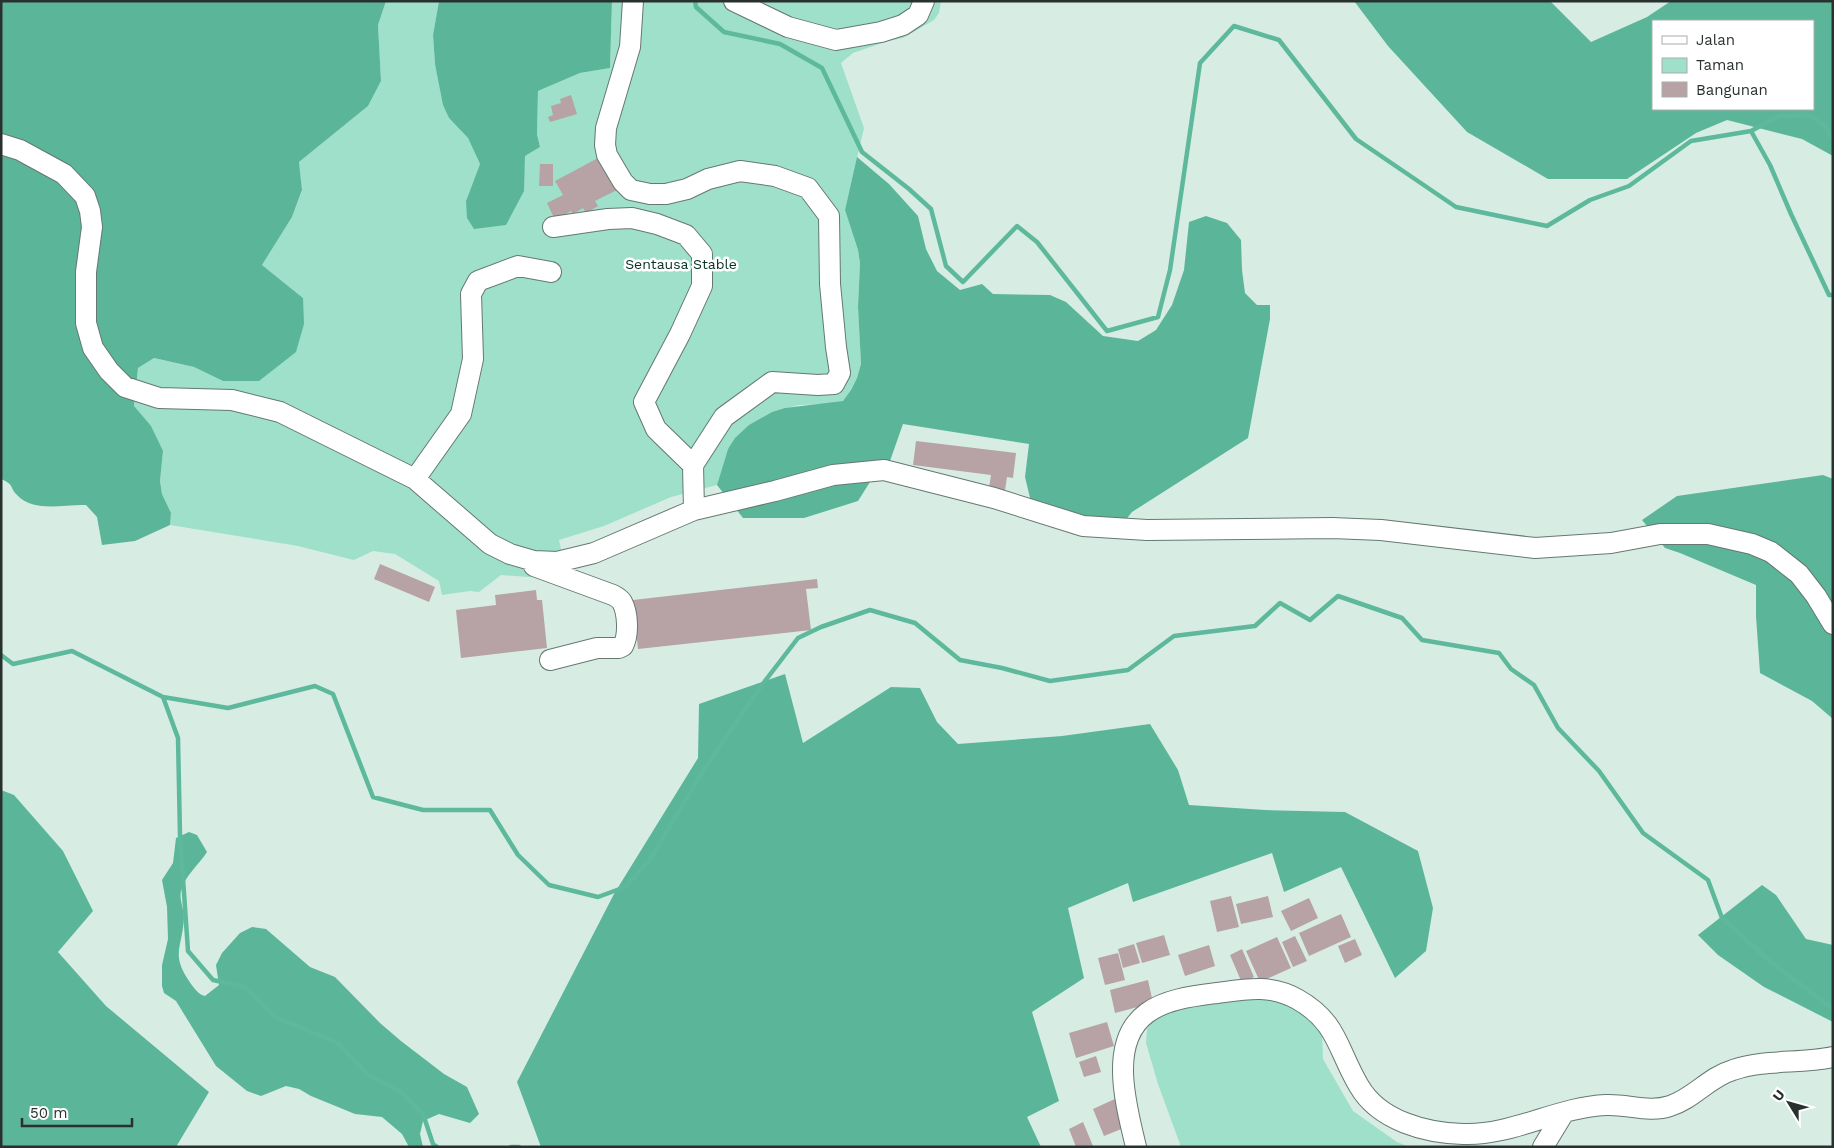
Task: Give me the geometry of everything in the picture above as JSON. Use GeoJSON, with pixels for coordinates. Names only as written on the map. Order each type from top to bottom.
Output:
{"type":"FeatureCollection","features":[{"type":"Feature","properties":{"kind":"street"},"geometry":{"type":"LineString","coordinates":[[633,1],[630,47],[606,128],[605,138],[607,155],[622,182],[631,190],[650,194],[666,194],[687,189],[708,179],[740,171],[775,176],[808,188],[829,216],[830,284],[840,373],[834,384],[818,385],[772,382],[724,417],[693,465],[694,510]]}},
{"type":"Feature","properties":{"kind":"street"},"geometry":{"type":"LineString","coordinates":[[734,1],[788,27],[836,40],[881,32],[903,25],[918,16],[924,1]]}},
{"type":"Feature","properties":{"kind":"street"},"geometry":{"type":"LineString","coordinates":[[1,144],[20,150],[64,174],[85,196],[90,210],[92,226],[86,272],[86,323],[93,348],[109,371],[125,387],[159,398],[232,400],[280,412],[415,479],[490,544],[522,558],[557,562],[594,553],[694,510],[833,475],[884,470],[994,498],[1083,526],[1147,530],[1332,528],[1381,530],[1535,548],[1611,543],[1660,534],[1708,534],[1752,544],[1771,552],[1799,574],[1816,596],[1833,624]]}},
{"type":"Feature","properties":{"kind":"street"},"geometry":{"type":"LineString","coordinates":[[553,227],[608,219],[632,218],[657,224],[686,235],[702,254],[702,286],[680,334],[644,402],[656,429],[693,465]]}},
{"type":"Feature","properties":{"kind":"street"},"geometry":{"type":"LineString","coordinates":[[415,479],[461,414],[473,359],[471,294],[478,281],[518,266],[551,272]]}},
{"type":"Feature","properties":{"kind":"street"},"geometry":{"type":"LineString","coordinates":[[522,558],[534,566],[613,594],[624,605],[627,633],[623,646],[619,648],[597,648],[550,660]]}},
{"type":"Feature","properties":{"kind":"street"},"geometry":{"type":"LineString","coordinates":[[1136,1147],[1126,1105],[1123,1062],[1125,1046],[1130,1033],[1146,1014],[1194,996],[1258,988],[1283,992],[1313,1009],[1327,1022],[1356,1082],[1366,1096],[1392,1117],[1407,1124],[1442,1132],[1480,1134],[1580,1109],[1607,1105],[1657,1109],[1681,1102],[1705,1084],[1733,1070],[1748,1066],[1833,1057]]}},
{"type":"Feature","properties":{"kind":"street"},"geometry":{"type":"LineString","coordinates":[[1543,1147],[1563,1114]]}},
{"type":"Feature","properties":{"kind":"green space"},"geometry":{"type":"Polygon","coordinates":[[[1,1],[386,1],[378,25],[381,81],[368,106],[299,162],[302,190],[292,217],[262,265],[303,298],[304,324],[296,352],[259,381],[223,381],[194,367],[154,358],[138,368],[134,406],[151,426],[163,451],[160,481],[162,494],[171,513],[170,525],[135,541],[102,545],[97,517],[86,505],[41,506],[32,504],[24,501],[10,485],[1,479],[1,1]]]}},
{"type":"Feature","properties":{"kind":"green space","name":"Sentausa Stable"},"geometry":{"type":"Polygon","coordinates":[[[386,1],[439,1],[433,35],[435,64],[449,118],[468,138],[480,164],[466,201],[523,191],[525,156],[540,147],[537,134],[538,91],[580,73],[610,68],[612,1],[941,1],[939,13],[934,20],[903,38],[853,53],[841,63],[864,128],[845,210],[858,250],[860,263],[858,307],[861,364],[857,378],[843,401],[828,404],[799,405],[772,412],[728,449],[717,485],[671,497],[604,526],[559,540],[566,571],[557,579],[501,575],[479,592],[470,591],[442,595],[439,581],[395,554],[373,551],[354,560],[298,546],[170,525],[171,513],[162,494],[160,481],[163,451],[134,406],[138,368],[154,358],[194,367],[223,381],[303,298],[262,265],[292,217],[302,191],[299,162],[368,106],[381,81],[378,25],[386,1]]]}},
{"type":"Feature","properties":{"kind":"green space"},"geometry":{"type":"Polygon","coordinates":[[[439,1],[612,1],[610,68],[580,73],[538,91],[537,134],[540,147],[525,156],[524,191],[506,225],[474,229],[467,218],[466,201],[480,164],[468,138],[449,118],[443,105],[435,64],[433,35],[439,1]]]}},
{"type":"Feature","properties":{"kind":"green space"},"geometry":{"type":"Polygon","coordinates":[[[1354,1],[1550,1],[1591,42],[1647,17],[1671,1],[1833,1],[1833,156],[1802,139],[1727,120],[1696,133],[1627,179],[1548,179],[1467,132],[1388,46],[1354,1]]]}},
{"type":"Feature","properties":{"kind":"green space"},"geometry":{"type":"Polygon","coordinates":[[[857,157],[889,184],[918,216],[926,249],[937,271],[960,290],[982,284],[993,294],[1050,295],[1066,302],[1103,336],[1138,341],[1156,330],[1172,305],[1184,270],[1189,222],[1206,216],[1227,223],[1241,240],[1245,293],[1257,305],[1270,305],[1270,319],[1248,438],[1132,512],[1124,522],[1068,514],[1031,502],[1025,477],[1029,444],[903,424],[884,478],[870,482],[858,501],[804,518],[743,518],[717,485],[728,449],[735,438],[749,425],[772,412],[785,408],[843,401],[857,378],[861,364],[858,307],[860,263],[858,250],[845,210],[857,157]]]}},
{"type":"Feature","properties":{"kind":"green space"},"geometry":{"type":"Polygon","coordinates":[[[1823,475],[1833,479],[1833,719],[1812,701],[1760,673],[1756,585],[1665,548],[1642,520],[1677,496],[1823,475]]]}},
{"type":"Feature","properties":{"kind":"green space"},"geometry":{"type":"Polygon","coordinates":[[[785,674],[803,743],[891,687],[920,688],[937,722],[958,744],[1062,736],[1150,724],[1178,770],[1189,805],[1265,810],[1345,812],[1418,851],[1433,908],[1426,951],[1395,978],[1341,867],[1284,892],[1272,853],[1133,902],[1128,883],[1068,908],[1084,978],[1032,1012],[1059,1101],[1027,1117],[1041,1147],[541,1147],[517,1082],[614,894],[698,758],[699,704],[785,674]]]}},
{"type":"Feature","properties":{"kind":"green space"},"geometry":{"type":"Polygon","coordinates":[[[1,790],[14,795],[63,851],[93,911],[58,952],[106,1006],[209,1092],[176,1147],[1,1147],[1,790]]]}},
{"type":"Feature","properties":{"kind":"green space"},"geometry":{"type":"Polygon","coordinates":[[[189,832],[197,835],[207,852],[189,875],[181,891],[184,918],[179,958],[185,974],[197,992],[205,996],[219,985],[216,965],[222,953],[240,933],[252,927],[266,929],[310,967],[335,977],[380,1023],[401,1041],[444,1074],[467,1087],[479,1114],[470,1123],[439,1114],[423,1121],[420,1134],[423,1147],[409,1147],[402,1134],[382,1117],[355,1114],[311,1096],[299,1089],[286,1086],[261,1096],[247,1091],[216,1066],[176,1001],[164,993],[162,986],[162,965],[168,939],[167,907],[162,880],[173,863],[176,838],[189,832]]]}},
{"type":"Feature","properties":{"kind":"green space"},"geometry":{"type":"Polygon","coordinates":[[[1762,885],[1776,895],[1806,939],[1833,945],[1833,1022],[1764,987],[1718,955],[1698,935],[1762,885]]]}},
{"type":"Feature","properties":{"kind":"green space"},"geometry":{"type":"Polygon","coordinates":[[[1254,995],[1299,1007],[1322,1032],[1323,1059],[1353,1111],[1397,1142],[1409,1147],[1181,1147],[1158,1084],[1146,1043],[1147,1029],[1153,1018],[1203,1004],[1254,995]]]}},
{"type":"Feature","properties":{"kind":"building"},"geometry":{"type":"Polygon","coordinates":[[[571,95],[577,114],[550,122],[548,117],[553,115],[551,106],[561,103],[560,99],[571,95]]]}},
{"type":"Feature","properties":{"kind":"building"},"geometry":{"type":"Polygon","coordinates":[[[600,157],[617,190],[595,201],[598,206],[586,213],[583,208],[573,214],[571,211],[555,220],[547,203],[563,195],[555,181],[600,157]]]}},
{"type":"Feature","properties":{"kind":"building"},"geometry":{"type":"Polygon","coordinates":[[[540,164],[553,164],[553,186],[539,186],[540,164]]]}},
{"type":"Feature","properties":{"kind":"building"},"geometry":{"type":"Polygon","coordinates":[[[916,441],[1016,453],[1013,478],[1007,477],[1005,490],[989,488],[991,475],[913,465],[916,441]]]}},
{"type":"Feature","properties":{"kind":"building"},"geometry":{"type":"Polygon","coordinates":[[[380,564],[435,587],[429,602],[374,579],[380,564]]]}},
{"type":"Feature","properties":{"kind":"building"},"geometry":{"type":"Polygon","coordinates":[[[817,579],[818,588],[806,589],[811,630],[638,649],[633,600],[817,579]]]}},
{"type":"Feature","properties":{"kind":"building"},"geometry":{"type":"Polygon","coordinates":[[[536,590],[537,600],[542,600],[547,648],[461,658],[456,610],[496,605],[495,595],[536,590]]]}},
{"type":"Feature","properties":{"kind":"building"},"geometry":{"type":"Polygon","coordinates":[[[1231,896],[1239,927],[1217,932],[1210,901],[1231,896]]]}},
{"type":"Feature","properties":{"kind":"building"},"geometry":{"type":"Polygon","coordinates":[[[1268,896],[1273,917],[1241,924],[1236,904],[1268,896]]]}},
{"type":"Feature","properties":{"kind":"building"},"geometry":{"type":"Polygon","coordinates":[[[1309,898],[1318,918],[1291,931],[1281,911],[1309,898]]]}},
{"type":"Feature","properties":{"kind":"building"},"geometry":{"type":"Polygon","coordinates":[[[1341,914],[1351,937],[1309,956],[1299,933],[1341,914]]]}},
{"type":"Feature","properties":{"kind":"building"},"geometry":{"type":"Polygon","coordinates":[[[1164,935],[1170,955],[1142,963],[1136,943],[1164,935]]]}},
{"type":"Feature","properties":{"kind":"building"},"geometry":{"type":"Polygon","coordinates":[[[1295,936],[1307,961],[1293,967],[1282,942],[1295,936]]]}},
{"type":"Feature","properties":{"kind":"building"},"geometry":{"type":"Polygon","coordinates":[[[1277,937],[1291,968],[1260,982],[1246,951],[1277,937]]]}},
{"type":"Feature","properties":{"kind":"building"},"geometry":{"type":"Polygon","coordinates":[[[1355,939],[1362,955],[1345,963],[1338,946],[1355,939]]]}},
{"type":"Feature","properties":{"kind":"building"},"geometry":{"type":"Polygon","coordinates":[[[1134,944],[1140,963],[1123,968],[1118,949],[1134,944]]]}},
{"type":"Feature","properties":{"kind":"building"},"geometry":{"type":"Polygon","coordinates":[[[1209,945],[1215,966],[1185,976],[1178,955],[1209,945]]]}},
{"type":"Feature","properties":{"kind":"building"},"geometry":{"type":"Polygon","coordinates":[[[1242,949],[1254,977],[1242,983],[1230,955],[1242,949]]]}},
{"type":"Feature","properties":{"kind":"building"},"geometry":{"type":"Polygon","coordinates":[[[1118,953],[1125,980],[1105,985],[1098,958],[1118,953]]]}},
{"type":"Feature","properties":{"kind":"building"},"geometry":{"type":"Polygon","coordinates":[[[1148,980],[1153,1003],[1115,1013],[1110,990],[1148,980]]]}},
{"type":"Feature","properties":{"kind":"building"},"geometry":{"type":"Polygon","coordinates":[[[1107,1022],[1114,1046],[1076,1058],[1069,1033],[1107,1022]]]}},
{"type":"Feature","properties":{"kind":"building"},"geometry":{"type":"Polygon","coordinates":[[[1096,1056],[1101,1072],[1084,1077],[1079,1062],[1096,1056]]]}},
{"type":"Feature","properties":{"kind":"building"},"geometry":{"type":"Polygon","coordinates":[[[1117,1098],[1129,1126],[1104,1136],[1093,1109],[1117,1098]]]}},
{"type":"Feature","properties":{"kind":"building"},"geometry":{"type":"Polygon","coordinates":[[[1083,1122],[1093,1146],[1076,1147],[1069,1129],[1083,1122]]]}},
{"type":"Feature","properties":{"kind":"waterway"},"geometry":{"type":"LineString","coordinates":[[695,1],[696,7],[724,32],[780,44],[822,68],[862,152],[931,209],[946,266],[963,282],[1017,226],[1037,242],[1107,331],[1158,317],[1170,270],[1200,63],[1234,26],[1279,40],[1356,139],[1456,207],[1547,226],[1590,200],[1629,186],[1691,141],[1751,131],[1770,165],[1829,295],[1833,295]]}},
{"type":"Feature","properties":{"kind":"waterway"},"geometry":{"type":"LineString","coordinates":[[1751,131],[1779,116],[1809,115],[1825,126],[1833,139]]}},
{"type":"Feature","properties":{"kind":"waterway"},"geometry":{"type":"LineString","coordinates":[[1,655],[13,664],[72,651],[163,697],[228,708],[315,686],[333,694],[373,797],[423,810],[490,810],[518,855],[549,885],[598,897],[625,887],[649,861],[705,768],[762,685],[798,638],[821,627],[870,610],[915,623],[960,660],[1002,668],[1050,681],[1128,670],[1174,636],[1255,626],[1280,603],[1310,620],[1338,596],[1402,618],[1422,640],[1499,653],[1511,669],[1534,685],[1558,728],[1599,771],[1643,833],[1708,880],[1722,918],[1772,963],[1833,1009]]}},
{"type":"Feature","properties":{"kind":"waterway"},"geometry":{"type":"LineString","coordinates":[[163,697],[178,738],[180,835],[188,951],[213,980],[245,987],[275,1017],[338,1043],[368,1075],[401,1092],[423,1114],[433,1144],[437,1147]]}},
{"type":"Feature","properties":{"kind":"waterway"},"geometry":{"type":"LineString","coordinates":[[511,1147],[519,1147]]}}]}
